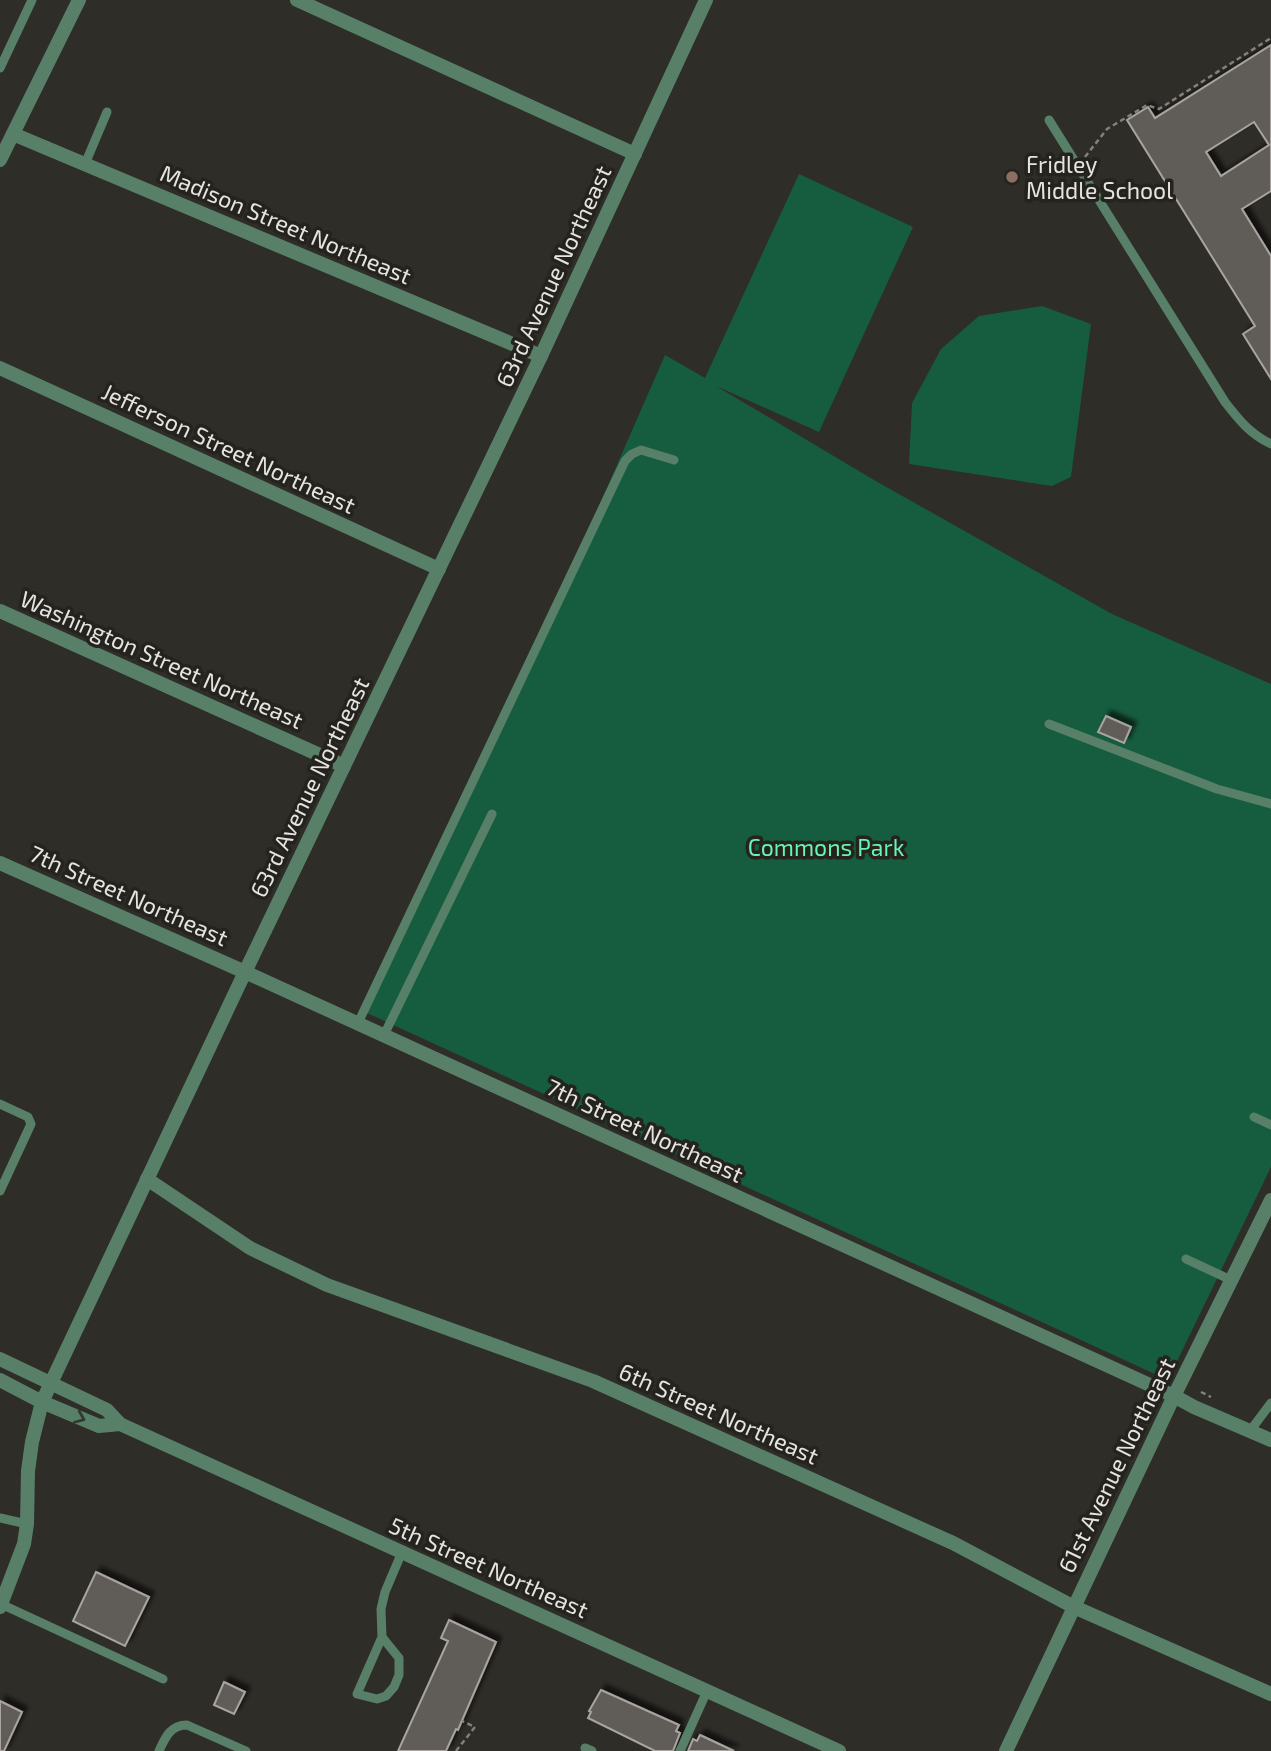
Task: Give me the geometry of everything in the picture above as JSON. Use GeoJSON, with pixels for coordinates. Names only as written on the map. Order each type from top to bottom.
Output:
{"type":"FeatureCollection","features":[{"type":"Feature","properties":{"kind":"street"},"geometry":{"type":"LineString","coordinates":[[0,160],[79,0]]}},
{"type":"Feature","properties":{"kind":"street"},"geometry":{"type":"LineString","coordinates":[[297,0],[635,154]]}},
{"type":"Feature","properties":{"kind":"street","name":"63rd Avenue Northeast"},"geometry":{"type":"LineString","coordinates":[[1,1606],[16,1568],[27,1524],[29,1461],[42,1402],[50,1383],[541,356],[706,0]]}},
{"type":"Feature","properties":{"kind":"street","name":"Madison Street Northeast"},"geometry":{"type":"LineString","coordinates":[[13,134],[541,356]]}},
{"type":"Feature","properties":{"kind":"street","name":"Jefferson Street Northeast"},"geometry":{"type":"LineString","coordinates":[[0,369],[439,569]]}},
{"type":"Feature","properties":{"kind":"street","name":"Washington Street Northeast"},"geometry":{"type":"LineString","coordinates":[[0,611],[344,766]]}},
{"type":"Feature","properties":{"kind":"street","name":"7th Street Northeast"},"geometry":{"type":"LineString","coordinates":[[0,863],[358,1023],[1271,1440]]}},
{"type":"Feature","properties":{"kind":"street","name":"6th Street Northeast"},"geometry":{"type":"LineString","coordinates":[[148,1179],[250,1248],[327,1285],[593,1381],[953,1543],[1074,1607],[1271,1694]]}},
{"type":"Feature","properties":{"kind":"street","name":"61st Avenue Northeast"},"geometry":{"type":"LineString","coordinates":[[1006,1751],[1174,1396],[1271,1200]]}},
{"type":"Feature","properties":{"kind":"street","name":"5th Street Northeast"},"geometry":{"type":"LineString","coordinates":[[0,1359],[107,1410],[120,1424],[839,1751]]}},
{"type":"Feature","properties":{"kind":"street","name":"5th Street Northeast"},"geometry":{"type":"LineString","coordinates":[[0,1380],[42,1402],[99,1426],[120,1424]]}},
{"type":"Feature","properties":{"kind":"lane"},"geometry":{"type":"LineString","coordinates":[[0,68],[32,0]]}},
{"type":"Feature","properties":{"kind":"lane"},"geometry":{"type":"LineString","coordinates":[[85,164],[107,112]]}},
{"type":"Feature","properties":{"kind":"lane"},"geometry":{"type":"LineString","coordinates":[[1049,120],[1225,402],[1242,425],[1257,438],[1271,444]]}},
{"type":"Feature","properties":{"kind":"lane"},"geometry":{"type":"LineString","coordinates":[[358,1023],[625,461],[641,450],[674,460]]}},
{"type":"Feature","properties":{"kind":"lane"},"geometry":{"type":"LineString","coordinates":[[1049,724],[1217,789],[1271,804]]}},
{"type":"Feature","properties":{"kind":"lane"},"geometry":{"type":"LineString","coordinates":[[384,1035],[492,814]]}},
{"type":"Feature","properties":{"kind":"lane"},"geometry":{"type":"LineString","coordinates":[[0,1104],[28,1118],[31,1124],[0,1191]]}},
{"type":"Feature","properties":{"kind":"lane"},"geometry":{"type":"LineString","coordinates":[[1254,1117],[1271,1125]]}},
{"type":"Feature","properties":{"kind":"lane"},"geometry":{"type":"LineString","coordinates":[[1186,1259],[1231,1280]]}},
{"type":"Feature","properties":{"kind":"lane"},"geometry":{"type":"LineString","coordinates":[[1250,1431],[1271,1403]]}},
{"type":"Feature","properties":{"kind":"lane"},"geometry":{"type":"LineString","coordinates":[[0,1518],[27,1524]]}},
{"type":"Feature","properties":{"kind":"lane"},"geometry":{"type":"LineString","coordinates":[[382,1637],[399,1658],[399,1675],[394,1687],[386,1696],[377,1699],[357,1694],[382,1637],[381,1609],[385,1592],[402,1552]]}},
{"type":"Feature","properties":{"kind":"lane"},"geometry":{"type":"LineString","coordinates":[[1,1606],[163,1679]]}},
{"type":"Feature","properties":{"kind":"lane"},"geometry":{"type":"LineString","coordinates":[[680,1751],[707,1691]]}},
{"type":"Feature","properties":{"kind":"lane"},"geometry":{"type":"LineString","coordinates":[[159,1751],[171,1730],[178,1725],[187,1725],[246,1751]]}},
{"type":"Feature","properties":{"kind":"path"},"geometry":{"type":"LineString","coordinates":[[1078,165],[1107,129],[1147,105],[1159,108],[1271,38]]}},
{"type":"Feature","properties":{"kind":"path"},"geometry":{"type":"LineString","coordinates":[[456,1751],[475,1727],[462,1721]]}},
{"type":"Feature","properties":{"kind":"green space","name":"Commons Park"},"geometry":{"type":"Polygon","coordinates":[[[799,174],[913,227],[819,432],[716,386],[874,480],[1112,614],[1271,684],[1271,1167],[1168,1380],[367,1013],[554,609],[665,355],[705,378],[799,174]]]}},
{"type":"Feature","properties":{"kind":"green space"},"geometry":{"type":"Polygon","coordinates":[[[1042,306],[1091,324],[1071,477],[1052,486],[909,464],[912,403],[941,349],[979,316],[1042,306]]]}},
{"type":"Feature","properties":{"kind":"building"},"geometry":{"type":"Polygon","coordinates":[[[1271,45],[1271,191],[1242,209],[1271,256],[1271,379],[1243,334],[1255,326],[1127,120],[1148,107],[1155,118],[1271,45]],[[1254,122],[1206,152],[1221,176],[1269,145],[1254,122]]]}},
{"type":"Feature","properties":{"kind":"building"},"geometry":{"type":"Polygon","coordinates":[[[1106,716],[1131,727],[1124,743],[1098,732],[1106,716]]]}},
{"type":"Feature","properties":{"kind":"building"},"geometry":{"type":"Polygon","coordinates":[[[96,1572],[149,1597],[125,1646],[73,1621],[96,1572]]]}},
{"type":"Feature","properties":{"kind":"building"},"geometry":{"type":"Polygon","coordinates":[[[449,1620],[496,1642],[458,1730],[456,1729],[446,1751],[398,1751],[448,1641],[441,1638],[449,1620]]]}},
{"type":"Feature","properties":{"kind":"building"},"geometry":{"type":"Polygon","coordinates":[[[224,1682],[245,1692],[234,1714],[214,1705],[224,1682]]]}},
{"type":"Feature","properties":{"kind":"building"},"geometry":{"type":"Polygon","coordinates":[[[601,1690],[679,1725],[676,1731],[680,1733],[673,1751],[655,1751],[588,1718],[601,1690]]]}},
{"type":"Feature","properties":{"kind":"building"},"geometry":{"type":"Polygon","coordinates":[[[0,1701],[22,1712],[4,1751],[0,1751],[0,1701]]]}},
{"type":"Feature","properties":{"kind":"building"},"geometry":{"type":"Polygon","coordinates":[[[700,1735],[734,1751],[688,1751],[693,1739],[697,1741],[700,1735]]]}},
{"type":"Feature","properties":{"kind":"place","name":"Fridley Middle School"},"geometry":{"type":"Point","coordinates":[1012,177]}}]}
